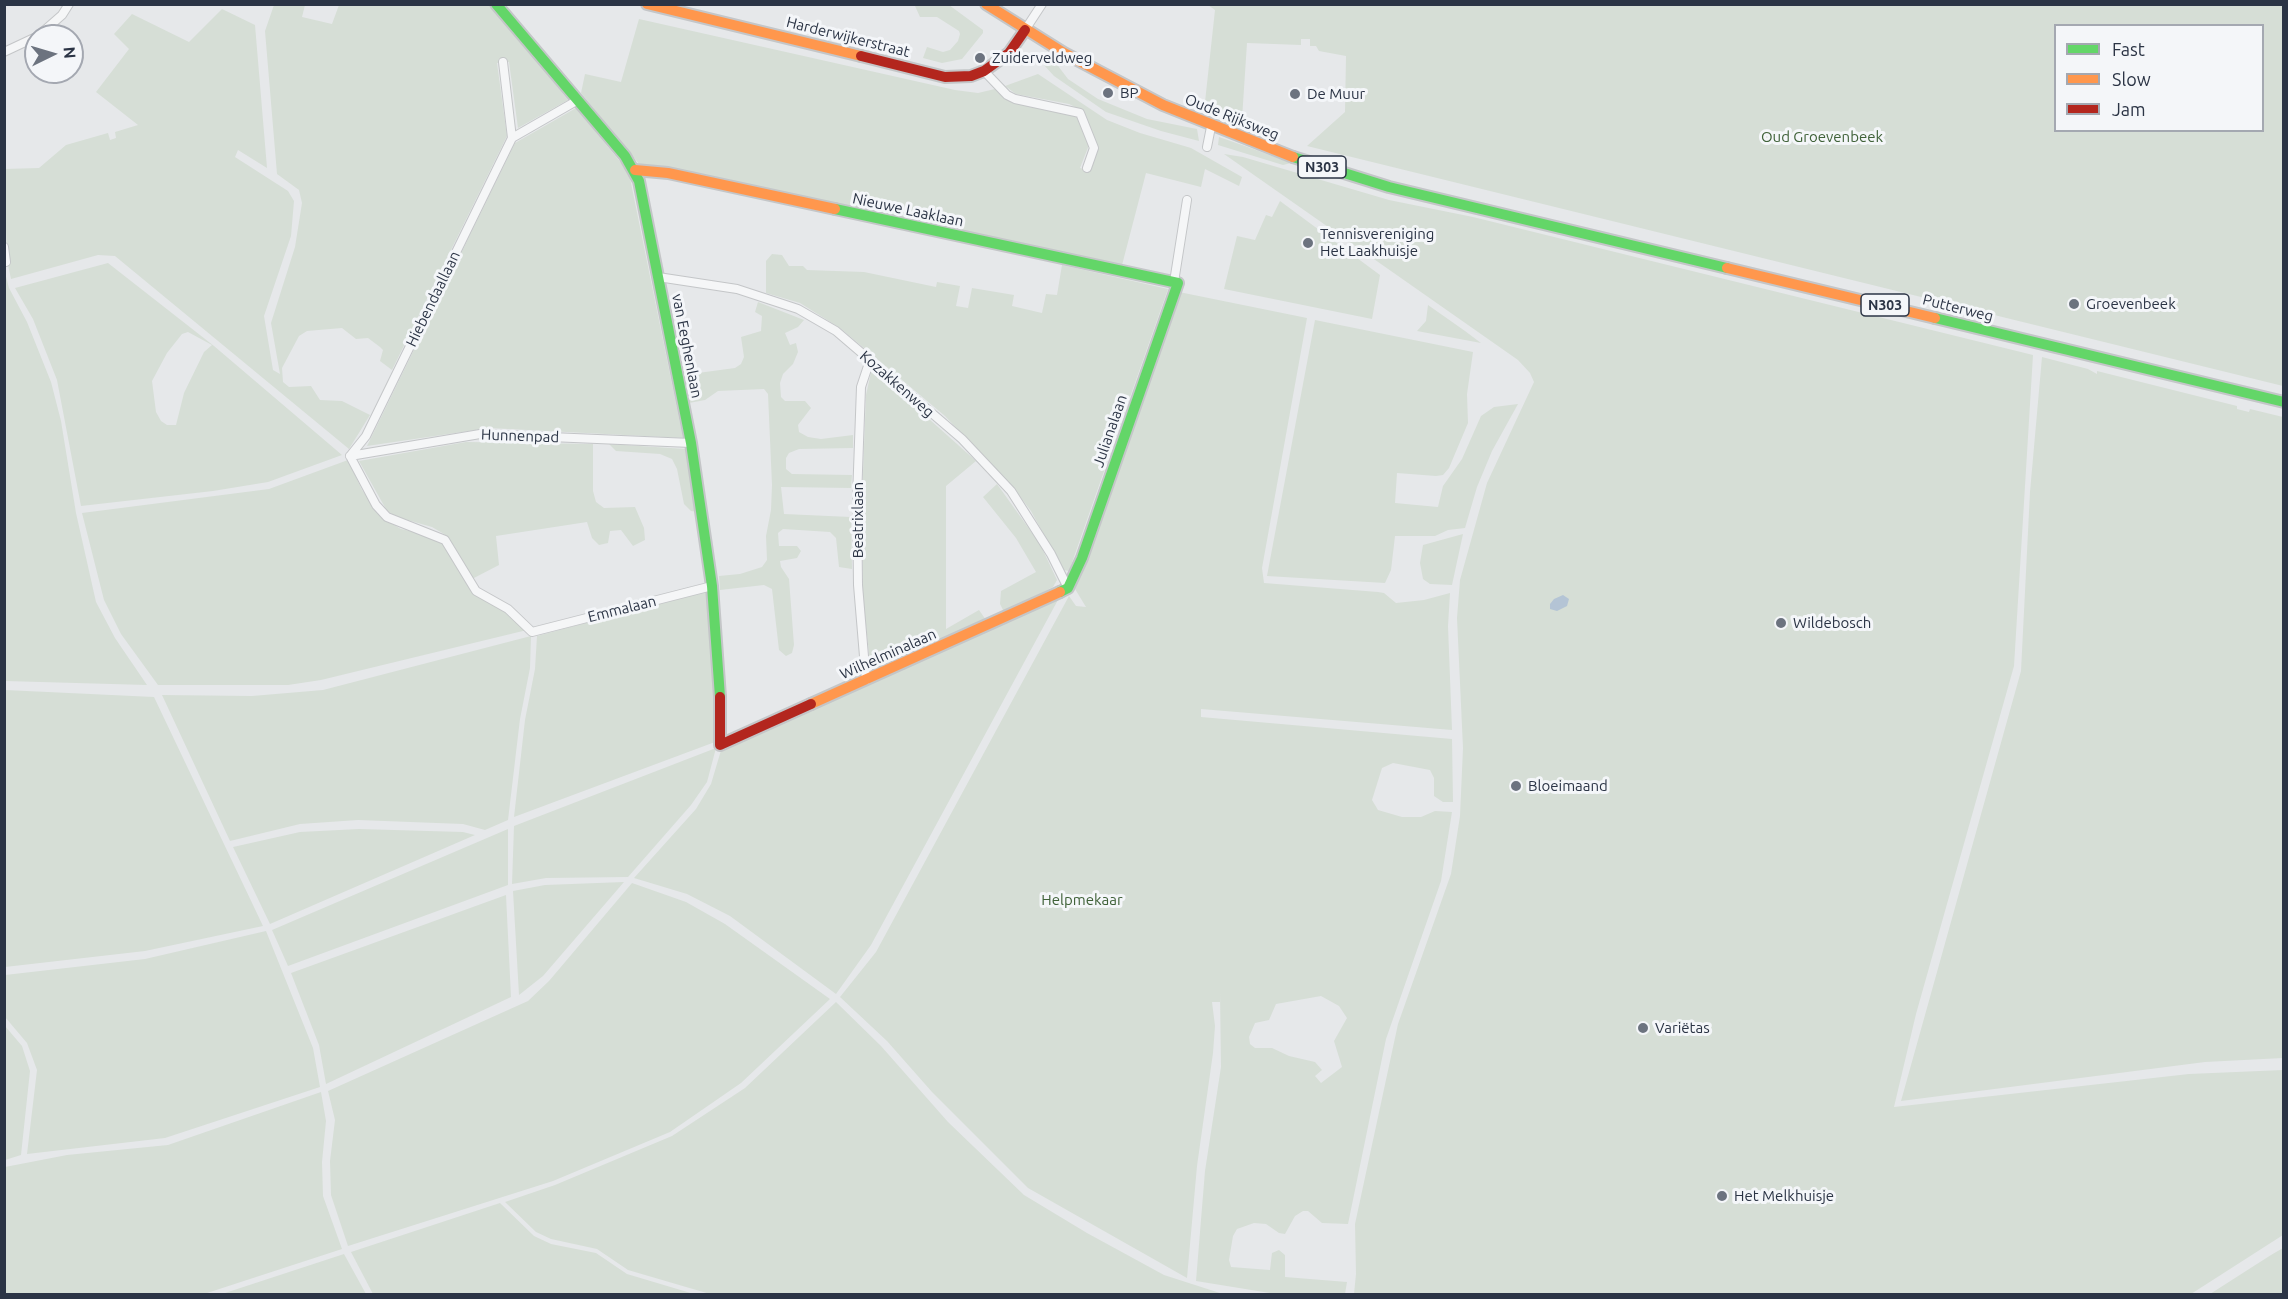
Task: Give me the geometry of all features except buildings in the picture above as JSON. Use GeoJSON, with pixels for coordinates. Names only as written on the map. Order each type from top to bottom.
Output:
{"type":"FeatureCollection","features":[{"type":"Feature","properties":{"kind":"street"},"geometry":{"type":"LineString","coordinates":[[52,24],[69,4]]}},
{"type":"Feature","properties":{"kind":"street","name":"van Eeghenlaan"},"geometry":{"type":"LineString","coordinates":[[496,4],[578,100],[634,171],[691,443],[712,586],[720,691],[720,744]]}},
{"type":"Feature","properties":{"kind":"street","name":"Harderwijkerstraat"},"geometry":{"type":"LineString","coordinates":[[647,4],[945,77],[971,76],[984,71],[1009,52],[1025,30]]}},
{"type":"Feature","properties":{"kind":"street","name":"Oude Rijksweg"},"geometry":{"type":"LineString","coordinates":[[986,4],[1025,30],[1163,105],[1211,127],[1329,169],[1389,186],[1486,208]]}},
{"type":"Feature","properties":{"kind":"street"},"geometry":{"type":"LineString","coordinates":[[1025,30],[1042,4]]}},
{"type":"Feature","properties":{"kind":"street"},"geometry":{"type":"LineString","coordinates":[[4,51],[24,42]]}},
{"type":"Feature","properties":{"kind":"street"},"geometry":{"type":"LineString","coordinates":[[503,62],[512,138],[578,100]]}},
{"type":"Feature","properties":{"kind":"street"},"geometry":{"type":"LineString","coordinates":[[984,71],[1007,95],[1015,99],[1080,113],[1094,148],[1087,168]]}},
{"type":"Feature","properties":{"kind":"street"},"geometry":{"type":"LineString","coordinates":[[1207,147],[1211,127]]}},
{"type":"Feature","properties":{"kind":"street","name":"Hiebendaallaan"},"geometry":{"type":"LineString","coordinates":[[350,456],[366,436],[512,138]]}},
{"type":"Feature","properties":{"kind":"street","name":"Nieuwe Laaklaan"},"geometry":{"type":"LineString","coordinates":[[634,171],[668,173],[1176,283]]}},
{"type":"Feature","properties":{"kind":"street"},"geometry":{"type":"LineString","coordinates":[[1176,283],[1187,200]]}},
{"type":"Feature","properties":{"kind":"street","name":"Putterweg"},"geometry":{"type":"LineString","coordinates":[[1486,208],[2283,402]]}},
{"type":"Feature","properties":{"kind":"street"},"geometry":{"type":"LineString","coordinates":[[4,247],[6,262]]}},
{"type":"Feature","properties":{"kind":"street","name":"Kozakkenweg"},"geometry":{"type":"LineString","coordinates":[[658,277],[737,289],[798,309],[836,331],[962,439],[1011,492],[1045,544],[1068,588]]}},
{"type":"Feature","properties":{"kind":"street","name":"Julianalaan"},"geometry":{"type":"LineString","coordinates":[[1068,588],[1082,558],[1176,283]]}},
{"type":"Feature","properties":{"kind":"street","name":"Beatrixlaan"},"geometry":{"type":"LineString","coordinates":[[866,680],[858,585],[857,498],[861,387],[870,360]]}},
{"type":"Feature","properties":{"kind":"street","name":"Hunnenpad"},"geometry":{"type":"LineString","coordinates":[[350,456],[480,434],[691,443]]}},
{"type":"Feature","properties":{"kind":"street","name":"Emmalaan"},"geometry":{"type":"LineString","coordinates":[[350,456],[376,505],[387,517],[445,540],[476,591],[508,609],[532,632],[712,586]]}},
{"type":"Feature","properties":{"kind":"street","name":"Wilhelminalaan"},"geometry":{"type":"LineString","coordinates":[[720,744],[1068,588]]}},
{"type":"Feature","properties":{"kind":"green space"},"geometry":{"type":"Polygon","coordinates":[[[274,5],[305,5],[302,17],[332,24],[339,5],[491,5],[568,100],[518,128],[509,62],[497,63],[507,136],[392,370],[380,361],[383,350],[380,347],[368,338],[356,339],[342,328],[307,331],[299,336],[282,368],[283,382],[289,387],[311,386],[320,400],[342,401],[370,415],[349,449],[115,256],[98,255],[11,279],[7,260],[4,169],[39,168],[66,145],[108,133],[110,140],[116,138],[115,132],[138,125],[96,92],[129,49],[114,34],[132,14],[189,42],[222,9],[255,25],[267,168],[238,150],[235,157],[288,191],[294,201],[291,236],[264,316],[273,370],[280,374],[271,323],[295,247],[302,203],[299,190],[277,174],[265,31],[274,5]]]}},
{"type":"Feature","properties":{"kind":"green space"},"geometry":{"type":"Polygon","coordinates":[[[912,5],[949,5],[983,30],[983,33],[962,59],[942,63],[923,58],[927,47],[943,52],[950,50],[958,41],[960,34],[959,31],[937,17],[920,17],[915,6],[912,5]]]}},
{"type":"Feature","properties":{"kind":"green space","name":"Oud Groevenbeek"},"geometry":{"type":"Polygon","coordinates":[[[1208,5],[2283,5],[2283,386],[1307,146],[1345,112],[1346,56],[1319,51],[1316,46],[1310,46],[1310,39],[1301,39],[1301,45],[1247,43],[1242,119],[1205,102],[1215,10],[1208,5]]]}},
{"type":"Feature","properties":{"kind":"green space"},"geometry":{"type":"Polygon","coordinates":[[[639,19],[955,90],[978,93],[995,89],[1012,103],[1079,116],[1089,145],[1080,168],[1088,170],[1096,144],[1083,111],[1069,104],[1016,94],[1005,86],[1038,74],[1107,120],[1140,133],[1191,148],[1242,177],[1239,186],[1205,169],[1201,187],[1146,173],[1121,269],[639,164],[581,93],[585,74],[621,82],[639,19]]]}},
{"type":"Feature","properties":{"kind":"green space"},"geometry":{"type":"Polygon","coordinates":[[[1049,54],[1068,79],[1098,99],[1147,119],[1197,129],[1199,141],[1106,112],[1054,76],[1043,64],[1049,54]]]}},
{"type":"Feature","properties":{"kind":"green space"},"geometry":{"type":"Polygon","coordinates":[[[576,108],[622,164],[630,178],[683,438],[489,428],[367,446],[515,143],[576,108]]]}},
{"type":"Feature","properties":{"kind":"green space"},"geometry":{"type":"Polygon","coordinates":[[[1219,137],[1291,163],[1283,165],[1218,145],[1219,137]]]}},
{"type":"Feature","properties":{"kind":"green space"},"geometry":{"type":"Polygon","coordinates":[[[1224,154],[1243,157],[1389,200],[1473,217],[2033,355],[2014,666],[1916,1014],[1894,1107],[2189,1074],[2283,1070],[2283,1235],[2191,1294],[1354,1294],[1355,1224],[1398,1024],[1451,874],[1460,816],[1463,748],[1457,618],[1460,580],[1487,483],[1534,382],[1530,373],[1518,360],[1224,154]]]}},
{"type":"Feature","properties":{"kind":"green space"},"geometry":{"type":"Polygon","coordinates":[[[1280,201],[1380,275],[1372,319],[1224,289],[1237,236],[1255,240],[1266,215],[1272,217],[1280,201]]]}},
{"type":"Feature","properties":{"kind":"green space"},"geometry":{"type":"Polygon","coordinates":[[[772,254],[782,255],[789,266],[803,266],[807,270],[864,272],[936,287],[937,282],[960,286],[956,306],[968,308],[972,288],[1014,295],[1012,306],[1042,313],[1046,294],[1057,295],[1062,265],[1168,289],[1069,571],[1063,570],[1031,511],[1018,494],[945,416],[840,328],[800,303],[766,293],[766,261],[772,254]]]}},
{"type":"Feature","properties":{"kind":"green space"},"geometry":{"type":"Polygon","coordinates":[[[108,263],[214,346],[342,455],[268,482],[213,491],[81,506],[57,380],[33,319],[15,288],[108,263]],[[188,332],[182,334],[167,353],[152,381],[156,412],[161,421],[167,425],[176,425],[184,393],[204,352],[212,345],[188,332]]]}},
{"type":"Feature","properties":{"kind":"green space"},"geometry":{"type":"Polygon","coordinates":[[[4,269],[9,288],[27,322],[51,382],[61,421],[76,513],[96,602],[115,638],[147,685],[5,681],[4,269]]]}},
{"type":"Feature","properties":{"kind":"green space","name":"Helpmekaar"},"geometry":{"type":"Polygon","coordinates":[[[1179,292],[1307,318],[1262,568],[1264,583],[1378,592],[1384,593],[1396,603],[1424,600],[1450,593],[1448,626],[1452,730],[1201,709],[1201,717],[1452,739],[1453,802],[1443,802],[1434,796],[1434,778],[1430,770],[1393,763],[1382,768],[1372,800],[1378,810],[1402,817],[1421,817],[1435,811],[1452,812],[1441,881],[1386,1039],[1348,1224],[1322,1223],[1308,1211],[1303,1211],[1295,1216],[1285,1234],[1279,1233],[1266,1224],[1254,1223],[1237,1229],[1233,1236],[1229,1260],[1231,1267],[1270,1270],[1272,1253],[1279,1250],[1285,1255],[1285,1277],[1347,1282],[1345,1294],[1276,1294],[1196,1281],[1205,1171],[1221,1067],[1220,992],[1220,1002],[1212,1002],[1215,1026],[1213,1053],[1197,1166],[1187,1278],[1028,1188],[932,1092],[887,1041],[840,997],[876,952],[1069,596],[1076,606],[1086,607],[1075,589],[1179,292]],[[1321,996],[1276,1004],[1269,1020],[1255,1023],[1249,1037],[1250,1044],[1255,1048],[1272,1048],[1289,1056],[1315,1062],[1322,1070],[1315,1076],[1321,1083],[1342,1067],[1334,1041],[1347,1018],[1339,1006],[1321,996]]]}},
{"type":"Feature","properties":{"kind":"green space"},"geometry":{"type":"Polygon","coordinates":[[[758,302],[804,320],[798,327],[785,333],[790,345],[796,343],[798,352],[793,364],[783,374],[780,383],[781,397],[785,401],[805,401],[811,408],[798,425],[799,432],[808,437],[821,439],[853,435],[853,448],[799,449],[789,453],[786,458],[786,469],[792,474],[852,475],[851,488],[781,487],[784,514],[851,517],[852,569],[839,567],[836,538],[830,532],[783,529],[778,533],[779,546],[797,546],[801,551],[797,558],[780,561],[789,579],[794,645],[792,653],[786,656],[779,650],[772,589],[764,585],[720,590],[719,576],[740,574],[762,567],[767,560],[766,536],[771,510],[772,485],[768,394],[764,389],[718,391],[705,400],[689,403],[683,375],[735,368],[741,364],[744,357],[741,337],[761,331],[762,316],[755,312],[758,302]]]}},
{"type":"Feature","properties":{"kind":"green space"},"geometry":{"type":"Polygon","coordinates":[[[1428,305],[1481,343],[1417,331],[1426,321],[1428,305]]]}},
{"type":"Feature","properties":{"kind":"green space"},"geometry":{"type":"Polygon","coordinates":[[[1315,320],[1473,352],[1467,394],[1468,423],[1449,468],[1443,475],[1436,476],[1397,473],[1395,503],[1438,507],[1443,486],[1462,459],[1481,416],[1494,407],[1518,404],[1492,451],[1477,487],[1465,528],[1448,530],[1435,536],[1395,536],[1391,570],[1385,583],[1267,576],[1315,320]]]}},
{"type":"Feature","properties":{"kind":"green space"},"geometry":{"type":"Polygon","coordinates":[[[2042,357],[2088,369],[2097,374],[2097,371],[2237,406],[2237,409],[2249,412],[2250,409],[2283,417],[2283,1058],[2205,1062],[1901,1101],[2021,671],[2030,492],[2042,357]]]}},
{"type":"Feature","properties":{"kind":"green space"},"geometry":{"type":"Polygon","coordinates":[[[872,368],[976,461],[946,486],[946,629],[979,610],[986,620],[871,672],[863,598],[862,499],[866,395],[872,368]]]}},
{"type":"Feature","properties":{"kind":"green space"},"geometry":{"type":"Polygon","coordinates":[[[466,442],[593,444],[593,491],[596,502],[604,508],[635,507],[644,528],[645,540],[633,546],[621,530],[610,531],[608,543],[599,545],[592,538],[587,522],[496,536],[499,565],[472,579],[454,546],[444,534],[432,527],[397,517],[387,511],[359,461],[466,442]]]}},
{"type":"Feature","properties":{"kind":"green space"},"geometry":{"type":"Polygon","coordinates":[[[609,444],[686,449],[697,512],[691,511],[684,504],[677,469],[672,459],[660,454],[616,451],[609,444]]]}},
{"type":"Feature","properties":{"kind":"green space"},"geometry":{"type":"Polygon","coordinates":[[[348,460],[362,490],[384,519],[401,529],[423,534],[442,543],[473,593],[507,613],[527,630],[321,680],[288,685],[158,685],[121,634],[104,600],[82,513],[269,489],[348,460]]]}},
{"type":"Feature","properties":{"kind":"green space"},"geometry":{"type":"Polygon","coordinates":[[[997,484],[1040,544],[1057,580],[1053,587],[1004,612],[1000,604],[1001,591],[1036,572],[1016,538],[983,497],[997,484]]]}},
{"type":"Feature","properties":{"kind":"green space"},"geometry":{"type":"Polygon","coordinates":[[[1463,534],[1452,585],[1430,584],[1423,579],[1420,563],[1423,545],[1463,534]]]}},
{"type":"Feature","properties":{"kind":"green space"},"geometry":{"type":"Polygon","coordinates":[[[709,590],[717,692],[715,742],[514,817],[525,720],[535,669],[537,636],[709,590]]]}},
{"type":"Feature","properties":{"kind":"green space"},"geometry":{"type":"Polygon","coordinates":[[[1059,598],[871,945],[836,994],[730,916],[687,894],[634,878],[696,809],[711,784],[722,747],[1059,598]]]}},
{"type":"Feature","properties":{"kind":"green space"},"geometry":{"type":"Polygon","coordinates":[[[531,636],[530,668],[520,719],[508,820],[485,830],[463,824],[358,820],[300,824],[230,841],[162,695],[252,696],[323,690],[531,636]]]}},
{"type":"Feature","properties":{"kind":"green space"},"geometry":{"type":"Polygon","coordinates":[[[5,690],[154,697],[263,926],[145,951],[5,967],[5,690]]]}},
{"type":"Feature","properties":{"kind":"green space"},"geometry":{"type":"Polygon","coordinates":[[[716,748],[707,782],[691,805],[628,877],[546,878],[512,884],[514,826],[716,748]]]}},
{"type":"Feature","properties":{"kind":"green space"},"geometry":{"type":"Polygon","coordinates":[[[359,829],[463,832],[475,835],[270,924],[233,847],[300,832],[359,829]]]}},
{"type":"Feature","properties":{"kind":"green space"},"geometry":{"type":"Polygon","coordinates":[[[508,829],[508,885],[288,966],[272,930],[508,829]]]}},
{"type":"Feature","properties":{"kind":"green space"},"geometry":{"type":"Polygon","coordinates":[[[624,882],[543,976],[519,995],[513,891],[545,885],[624,882]]]}},
{"type":"Feature","properties":{"kind":"green space"},"geometry":{"type":"Polygon","coordinates":[[[632,883],[686,902],[725,924],[830,999],[741,1083],[670,1132],[553,1181],[348,1246],[331,1195],[330,1161],[335,1120],[328,1091],[528,1001],[549,981],[632,883]]]}},
{"type":"Feature","properties":{"kind":"green space"},"geometry":{"type":"Polygon","coordinates":[[[506,895],[511,997],[326,1084],[319,1045],[291,973],[506,895]]]}},
{"type":"Feature","properties":{"kind":"green space"},"geometry":{"type":"Polygon","coordinates":[[[266,931],[313,1048],[320,1087],[165,1138],[27,1154],[37,1070],[27,1043],[5,1017],[5,975],[145,959],[266,931]]]}},
{"type":"Feature","properties":{"kind":"green space"},"geometry":{"type":"Polygon","coordinates":[[[836,1002],[881,1046],[948,1122],[1024,1195],[1164,1275],[1223,1294],[710,1294],[628,1270],[597,1249],[551,1239],[536,1232],[505,1202],[555,1185],[672,1136],[745,1088],[836,1002]]]}},
{"type":"Feature","properties":{"kind":"green space"},"geometry":{"type":"Polygon","coordinates":[[[5,1026],[22,1046],[30,1071],[21,1155],[5,1160],[5,1026]]]}},
{"type":"Feature","properties":{"kind":"green space"},"geometry":{"type":"Polygon","coordinates":[[[321,1092],[326,1121],[322,1162],[323,1196],[342,1249],[204,1294],[5,1294],[5,1167],[67,1155],[168,1145],[321,1092]]]}},
{"type":"Feature","properties":{"kind":"green space"},"geometry":{"type":"Polygon","coordinates":[[[500,1203],[534,1236],[551,1244],[596,1253],[627,1274],[694,1294],[373,1294],[351,1252],[500,1203]]]}},
{"type":"Feature","properties":{"kind":"green space"},"geometry":{"type":"Polygon","coordinates":[[[2283,1248],[2283,1294],[2210,1294],[2271,1255],[2283,1248]]]}},
{"type":"Feature","properties":{"kind":"green space"},"geometry":{"type":"Polygon","coordinates":[[[344,1254],[366,1294],[222,1294],[344,1254]]]}},
{"type":"Feature","properties":{"kind":"water"},"geometry":{"type":"Polygon","coordinates":[[[1563,595],[1569,599],[1567,606],[1557,611],[1550,609],[1550,604],[1554,599],[1563,595]]]}},
{"type":"Feature","properties":{"kind":"traffic: fast"},"geometry":{"type":"LineString","coordinates":[[496,4],[625,156],[639,181],[691,443],[712,586],[720,697]]}},
{"type":"Feature","properties":{"kind":"traffic: fast"},"geometry":{"type":"LineString","coordinates":[[1293,157],[1389,187],[1727,268]]}},
{"type":"Feature","properties":{"kind":"traffic: fast"},"geometry":{"type":"LineString","coordinates":[[835,209],[1178,283],[1082,558],[1068,588],[1060,592]]}},
{"type":"Feature","properties":{"kind":"traffic: fast"},"geometry":{"type":"LineString","coordinates":[[1935,318],[2284,402]]}},
{"type":"Feature","properties":{"kind":"traffic: slow"},"geometry":{"type":"LineString","coordinates":[[647,4],[861,56]]}},
{"type":"Feature","properties":{"kind":"traffic: slow"},"geometry":{"type":"LineString","coordinates":[[986,4],[1064,53],[1163,105],[1293,157]]}},
{"type":"Feature","properties":{"kind":"traffic: slow"},"geometry":{"type":"LineString","coordinates":[[635,170],[668,173],[835,209]]}},
{"type":"Feature","properties":{"kind":"traffic: slow"},"geometry":{"type":"LineString","coordinates":[[1727,268],[1935,318]]}},
{"type":"Feature","properties":{"kind":"traffic: slow"},"geometry":{"type":"LineString","coordinates":[[811,704],[1060,592]]}},
{"type":"Feature","properties":{"kind":"traffic: jam"},"geometry":{"type":"LineString","coordinates":[[861,56],[945,77],[971,76],[984,71],[1009,53],[1025,30]]}},
{"type":"Feature","properties":{"kind":"traffic: jam"},"geometry":{"type":"LineString","coordinates":[[720,697],[720,745],[811,704]]}},
{"type":"Feature","properties":{"kind":"place","name":"Zuiderveldweg"},"geometry":{"type":"Point","coordinates":[980,58]}},
{"type":"Feature","properties":{"kind":"place","name":"BP"},"geometry":{"type":"Point","coordinates":[1108,93]}},
{"type":"Feature","properties":{"kind":"place","name":"De Muur"},"geometry":{"type":"Point","coordinates":[1295,94]}},
{"type":"Feature","properties":{"kind":"place","name":"Tennisvereniging Het Laakhuisje"},"geometry":{"type":"Point","coordinates":[1308,243]}},
{"type":"Feature","properties":{"kind":"place","name":"Groevenbeek"},"geometry":{"type":"Point","coordinates":[2074,304]}},
{"type":"Feature","properties":{"kind":"place","name":"Wildebosch"},"geometry":{"type":"Point","coordinates":[1781,623]}},
{"type":"Feature","properties":{"kind":"place","name":"Bloeimaand"},"geometry":{"type":"Point","coordinates":[1516,786]}},
{"type":"Feature","properties":{"kind":"place","name":"Variëtas"},"geometry":{"type":"Point","coordinates":[1643,1028]}},
{"type":"Feature","properties":{"kind":"place","name":"Het Melkhuisje"},"geometry":{"type":"Point","coordinates":[1722,1196]}}]}
